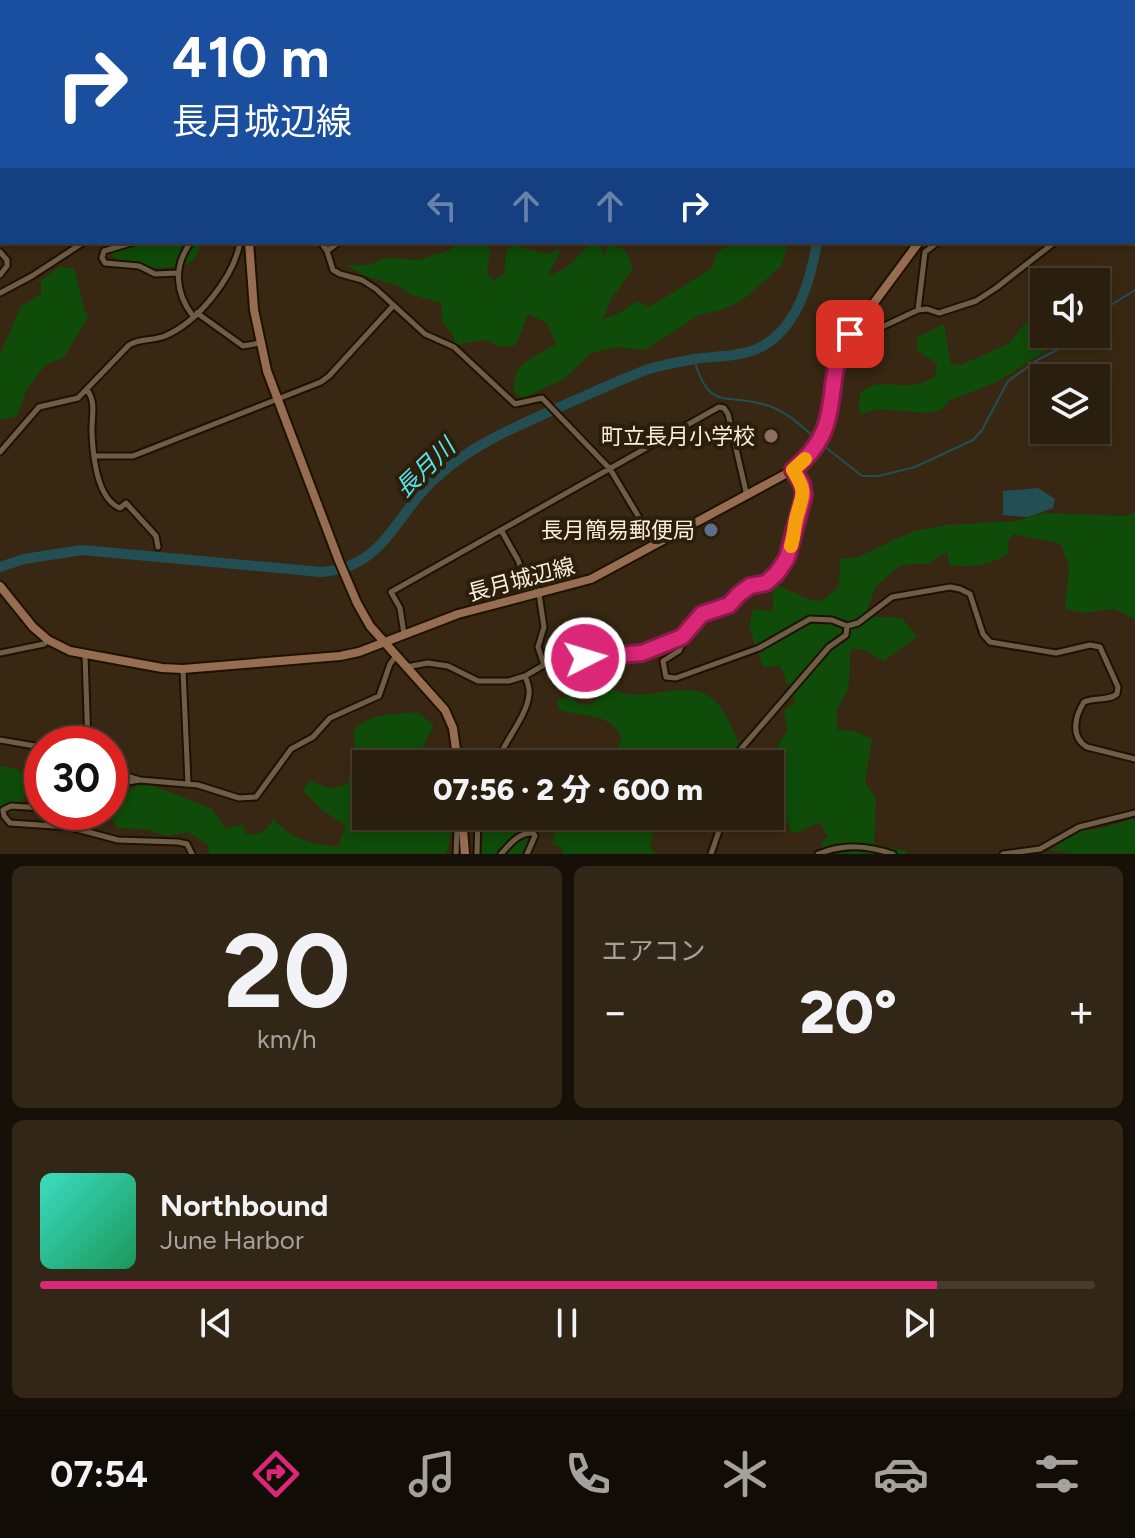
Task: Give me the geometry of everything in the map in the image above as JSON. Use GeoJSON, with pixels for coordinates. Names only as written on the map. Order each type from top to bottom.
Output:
{"type":"FeatureCollection","features":[{"type":"Feature","properties":{"kind":"main road"},"geometry":{"type":"LineString","coordinates":[[249,244],[254,310],[276,400],[344,574],[357,603],[384,643],[433,693],[445,710],[453,728],[456,750]]}},
{"type":"Feature","properties":{"kind":"main road","name":"長月城辺線"},"geometry":{"type":"LineString","coordinates":[[0,586],[33,627],[48,640],[70,651],[183,669],[340,656],[384,643],[458,614],[591,579],[793,470],[811,453],[827,427],[842,346],[918,244]]}},
{"type":"Feature","properties":{"kind":"main road"},"geometry":{"type":"LineString","coordinates":[[463,830],[465,854]]}},
{"type":"Feature","properties":{"kind":"street"},"geometry":{"type":"LineString","coordinates":[[0,293],[81,244]]}},
{"type":"Feature","properties":{"kind":"street"},"geometry":{"type":"LineString","coordinates":[[127,244],[104,251],[102,258],[105,263],[139,266],[155,274],[177,273]]}},
{"type":"Feature","properties":{"kind":"street"},"geometry":{"type":"LineString","coordinates":[[190,244],[179,262],[177,273],[181,297],[195,315],[243,346],[260,343]]}},
{"type":"Feature","properties":{"kind":"street"},"geometry":{"type":"LineString","coordinates":[[0,452],[39,407],[46,403],[73,400],[87,390],[129,345],[136,341],[161,338],[207,306],[234,263],[239,244]]}},
{"type":"Feature","properties":{"kind":"street"},"geometry":{"type":"LineString","coordinates":[[322,244],[333,270],[362,280],[425,334],[454,347],[515,404],[542,398],[624,487],[656,546]]}},
{"type":"Feature","properties":{"kind":"street"},"geometry":{"type":"LineString","coordinates":[[327,251],[336,244]]}},
{"type":"Feature","properties":{"kind":"street"},"geometry":{"type":"LineString","coordinates":[[918,310],[925,252],[935,244]]}},
{"type":"Feature","properties":{"kind":"street"},"geometry":{"type":"LineString","coordinates":[[861,320],[882,327],[918,310],[939,313],[976,301],[1052,244]]}},
{"type":"Feature","properties":{"kind":"street"},"geometry":{"type":"LineString","coordinates":[[0,252],[7,260],[7,266],[0,275]]}},
{"type":"Feature","properties":{"kind":"street"},"geometry":{"type":"LineString","coordinates":[[95,456],[133,456],[329,376],[393,306]]}},
{"type":"Feature","properties":{"kind":"street"},"geometry":{"type":"LineString","coordinates":[[87,390],[93,401],[91,431],[95,456],[108,501],[120,508],[126,503],[156,536],[158,547]]}},
{"type":"Feature","properties":{"kind":"street"},"geometry":{"type":"LineString","coordinates":[[404,634],[400,608],[391,592],[719,407],[728,414],[747,496]]}},
{"type":"Feature","properties":{"kind":"street"},"geometry":{"type":"LineString","coordinates":[[406,667],[422,662],[448,666],[478,681],[509,681],[544,665],[574,658],[642,653],[682,637],[702,614],[729,605],[750,586],[766,583],[787,558],[804,495],[802,484],[793,470]]}},
{"type":"Feature","properties":{"kind":"street"},"geometry":{"type":"LineString","coordinates":[[501,530],[524,577],[539,594],[544,627],[538,647],[544,665]]}},
{"type":"Feature","properties":{"kind":"street"},"geometry":{"type":"LineString","coordinates":[[682,637],[679,651],[663,661],[666,677],[671,679],[759,648],[810,619],[832,620],[847,626],[858,623],[892,597],[950,587],[970,594],[983,634],[990,642],[1056,653],[1090,645],[1100,647],[1118,687],[1117,694],[1113,697],[1093,697],[1084,702],[1075,734],[1080,743],[1087,747],[1135,759]]}},
{"type":"Feature","properties":{"kind":"street"},"geometry":{"type":"LineString","coordinates":[[740,750],[829,647],[846,635],[847,626]]}},
{"type":"Feature","properties":{"kind":"street"},"geometry":{"type":"LineString","coordinates":[[0,653],[44,644],[48,640]]}},
{"type":"Feature","properties":{"kind":"street"},"geometry":{"type":"LineString","coordinates":[[85,654],[87,726]]}},
{"type":"Feature","properties":{"kind":"street"},"geometry":{"type":"LineString","coordinates":[[128,782],[188,783],[239,798],[256,797],[291,749],[313,737],[330,718],[379,696],[396,656]]}},
{"type":"Feature","properties":{"kind":"street"},"geometry":{"type":"LineString","coordinates":[[183,669],[188,783]]}},
{"type":"Feature","properties":{"kind":"street"},"geometry":{"type":"LineString","coordinates":[[501,750],[514,732],[529,698],[525,676]]}},
{"type":"Feature","properties":{"kind":"street"},"geometry":{"type":"LineString","coordinates":[[0,740],[24,743]]}},
{"type":"Feature","properties":{"kind":"street"},"geometry":{"type":"LineString","coordinates":[[128,776],[140,780]]}},
{"type":"Feature","properties":{"kind":"street"},"geometry":{"type":"LineString","coordinates":[[24,807],[11,806],[3,810],[10,823],[24,824]]}},
{"type":"Feature","properties":{"kind":"street"},"geometry":{"type":"LineString","coordinates":[[1003,854],[1040,849],[1079,827],[1135,813]]}},
{"type":"Feature","properties":{"kind":"street"},"geometry":{"type":"LineString","coordinates":[[80,830],[118,840],[178,842],[187,844],[192,854]]}},
{"type":"Feature","properties":{"kind":"street"},"geometry":{"type":"LineString","coordinates":[[456,854],[457,830]]}},
{"type":"Feature","properties":{"kind":"street"},"geometry":{"type":"LineString","coordinates":[[477,854],[478,830]]}},
{"type":"Feature","properties":{"kind":"street"},"geometry":{"type":"LineString","coordinates":[[711,854],[719,830]]}},
{"type":"Feature","properties":{"kind":"street"},"geometry":{"type":"LineString","coordinates":[[501,854],[514,839],[528,832],[535,836],[527,854]]}},
{"type":"Feature","properties":{"kind":"street"},"geometry":{"type":"LineString","coordinates":[[818,854],[846,846],[876,848],[893,854]]}},
{"type":"Feature","properties":{"kind":"green space"},"geometry":{"type":"Polygon","coordinates":[[[106,244],[201,244],[188,263],[167,268],[131,265],[114,256],[106,244]]]}},
{"type":"Feature","properties":{"kind":"green space"},"geometry":{"type":"Polygon","coordinates":[[[457,244],[491,244],[487,273],[494,280],[504,274],[506,251],[516,245],[545,254],[561,249],[547,277],[567,267],[591,244],[602,244],[602,256],[611,244],[626,251],[633,269],[611,299],[603,319],[616,315],[637,301],[650,307],[712,268],[716,253],[727,244],[788,244],[781,266],[744,299],[724,309],[699,315],[645,350],[618,347],[591,353],[564,379],[523,398],[514,392],[517,373],[526,362],[556,344],[547,323],[528,314],[516,345],[502,347],[483,340],[456,345],[453,335],[443,323],[441,303],[410,294],[346,265],[369,265],[389,257],[418,260],[450,250],[457,244]]]}},
{"type":"Feature","properties":{"kind":"green space"},"geometry":{"type":"Polygon","coordinates":[[[59,267],[74,268],[88,318],[63,358],[45,365],[27,389],[17,416],[0,420],[0,355],[21,306],[41,294],[41,280],[59,267]]]}},
{"type":"Feature","properties":{"kind":"green space"},"geometry":{"type":"Polygon","coordinates":[[[1030,320],[1030,348],[1050,348],[997,382],[949,401],[941,410],[929,413],[878,409],[861,414],[860,393],[869,387],[878,384],[914,385],[935,376],[937,364],[917,350],[917,337],[944,324],[951,365],[963,364],[1010,343],[1030,320]]]}},
{"type":"Feature","properties":{"kind":"green space"},"geometry":{"type":"Polygon","coordinates":[[[1135,512],[1135,619],[1114,609],[1083,613],[1065,609],[1069,567],[1061,544],[1014,534],[1007,542],[1009,553],[995,561],[973,566],[949,565],[947,552],[928,564],[901,565],[876,586],[865,616],[902,618],[917,637],[883,661],[862,649],[851,649],[848,687],[836,710],[838,730],[855,731],[872,739],[865,782],[876,799],[874,844],[907,851],[907,854],[826,854],[822,851],[823,840],[828,836],[820,823],[792,833],[784,818],[784,750],[775,750],[787,731],[784,711],[795,701],[780,666],[763,667],[749,627],[753,609],[773,611],[773,583],[808,599],[821,601],[839,587],[840,559],[858,557],[913,531],[947,525],[1017,521],[1043,513],[1127,516],[1135,512]]]}},
{"type":"Feature","properties":{"kind":"green space"},"geometry":{"type":"Polygon","coordinates":[[[610,689],[632,695],[686,690],[697,692],[708,696],[726,716],[740,750],[616,750],[622,738],[610,724],[595,717],[559,710],[557,700],[569,696],[578,703],[589,705],[610,689]]]}},
{"type":"Feature","properties":{"kind":"green space"},"geometry":{"type":"Polygon","coordinates":[[[417,712],[434,725],[423,745],[426,750],[355,750],[354,730],[368,720],[383,715],[417,712]]]}},
{"type":"Feature","properties":{"kind":"green space"},"geometry":{"type":"Polygon","coordinates":[[[0,766],[17,769],[24,774],[24,796],[15,813],[0,811],[0,766]]]}},
{"type":"Feature","properties":{"kind":"green space"},"geometry":{"type":"Polygon","coordinates":[[[352,766],[352,830],[450,830],[446,854],[209,854],[208,845],[188,832],[167,836],[144,829],[128,828],[128,792],[137,785],[155,786],[212,809],[226,829],[242,824],[246,834],[260,833],[273,818],[287,832],[302,840],[338,847],[346,826],[321,809],[302,790],[310,781],[332,789],[347,784],[352,766]]]}},
{"type":"Feature","properties":{"kind":"green space"},"geometry":{"type":"Polygon","coordinates":[[[1135,818],[1135,854],[1075,854],[1049,850],[1080,831],[1135,818]]]}},
{"type":"Feature","properties":{"kind":"green space"},"geometry":{"type":"Polygon","coordinates":[[[483,830],[528,830],[527,839],[534,854],[481,854],[483,830]]]}},
{"type":"Feature","properties":{"kind":"green space"},"geometry":{"type":"Polygon","coordinates":[[[556,830],[655,830],[650,848],[657,854],[562,854],[562,849],[552,843],[556,830]]]}},
{"type":"Feature","properties":{"kind":"water"},"geometry":{"type":"Polygon","coordinates":[[[1038,488],[1055,499],[1053,508],[1028,517],[1003,515],[1003,491],[1038,488]]]}},
{"type":"Feature","properties":{"kind":"waterway","name":"長月川"},"geometry":{"type":"LineString","coordinates":[[0,567],[24,559],[82,550],[321,572],[356,563],[391,533],[437,477],[469,452],[505,432],[646,370],[694,359],[745,353],[774,339],[785,328],[801,301],[817,244]]}},
{"type":"Feature","properties":{"kind":"waterway"},"geometry":{"type":"LineString","coordinates":[[1110,308],[1135,290]]}},
{"type":"Feature","properties":{"kind":"waterway"},"geometry":{"type":"LineString","coordinates":[[819,442],[862,476],[879,476],[915,467],[973,440],[982,430],[1008,381],[1061,348]]}},
{"type":"Feature","properties":{"kind":"waterway"},"geometry":{"type":"LineString","coordinates":[[694,359],[700,376],[714,395],[776,409],[815,438]]}},
{"type":"Feature","properties":{"kind":"slow traffic"},"geometry":{"type":"LineString","coordinates":[[791,546],[804,495],[802,484],[793,470],[805,459]]}},
{"type":"Feature","properties":{"kind":"place","name":"町立長月小学校"},"geometry":{"type":"Point","coordinates":[771,436]}},
{"type":"Feature","properties":{"kind":"place","name":"長月簡易郵便局"},"geometry":{"type":"Point","coordinates":[711,530]}},
{"type":"Feature","properties":{"kind":"route"},"geometry":{"type":"LineString","coordinates":[[585,658],[642,653],[682,637],[702,614],[729,605],[750,586],[766,583],[777,573],[787,558],[804,495],[802,484],[793,470],[811,453],[827,427],[837,360],[850,334]]}}]}
